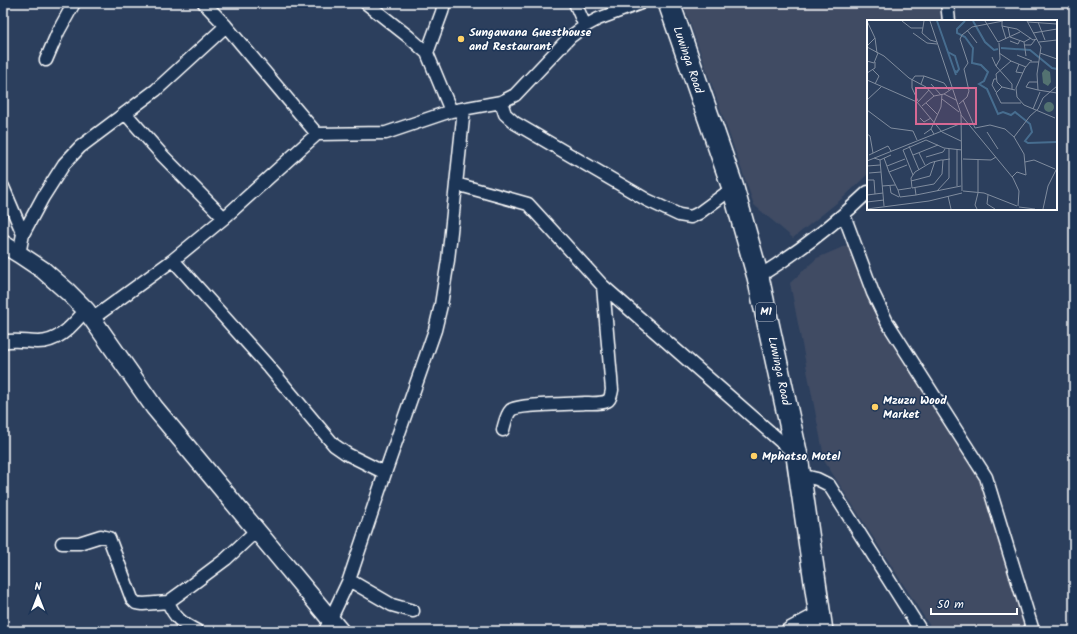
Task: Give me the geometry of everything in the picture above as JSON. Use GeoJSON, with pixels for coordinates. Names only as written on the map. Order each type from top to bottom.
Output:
{"type":"FeatureCollection","features":[{"type":"Feature","properties":{"kind":"highway","name":"Luwinga Road"},"geometry":{"type":"LineString","coordinates":[[669,3],[733,188],[758,277],[799,465],[821,623]]}},
{"type":"Feature","properties":{"kind":"street"},"geometry":{"type":"LineString","coordinates":[[46,60],[58,32],[74,3]]}},
{"type":"Feature","properties":{"kind":"street"},"geometry":{"type":"LineString","coordinates":[[366,3],[427,53],[451,111]]}},
{"type":"Feature","properties":{"kind":"street"},"geometry":{"type":"LineString","coordinates":[[427,53],[440,19],[444,3]]}},
{"type":"Feature","properties":{"kind":"street"},"geometry":{"type":"LineString","coordinates":[[575,3],[585,26]]}},
{"type":"Feature","properties":{"kind":"street"},"geometry":{"type":"LineString","coordinates":[[3,342],[12,340],[38,342],[58,338],[89,315],[173,260],[224,218],[317,134],[339,135],[386,133],[451,111],[501,102],[515,94],[570,37],[585,26],[610,14],[641,3]]}},
{"type":"Feature","properties":{"kind":"street"},"geometry":{"type":"LineString","coordinates":[[947,3],[949,20]]}},
{"type":"Feature","properties":{"kind":"street"},"geometry":{"type":"LineString","coordinates":[[208,4],[317,134]]}},
{"type":"Feature","properties":{"kind":"street"},"geometry":{"type":"LineString","coordinates":[[19,254],[23,234],[43,197],[64,164],[80,147],[156,90],[226,26]]}},
{"type":"Feature","properties":{"kind":"street"},"geometry":{"type":"LineString","coordinates":[[501,102],[505,114],[515,123],[647,200],[680,215],[691,217],[699,213],[733,188]]}},
{"type":"Feature","properties":{"kind":"street"},"geometry":{"type":"LineString","coordinates":[[332,627],[436,324],[441,304],[448,260],[464,109]]}},
{"type":"Feature","properties":{"kind":"street"},"geometry":{"type":"LineString","coordinates":[[126,114],[163,156],[224,218]]}},
{"type":"Feature","properties":{"kind":"street"},"geometry":{"type":"LineString","coordinates":[[456,184],[528,204],[603,286],[799,465],[829,485],[921,631]]}},
{"type":"Feature","properties":{"kind":"street"},"geometry":{"type":"LineString","coordinates":[[3,187],[23,234]]}},
{"type":"Feature","properties":{"kind":"street"},"geometry":{"type":"LineString","coordinates":[[758,277],[787,259],[844,215],[867,193]]}},
{"type":"Feature","properties":{"kind":"street"},"geometry":{"type":"LineString","coordinates":[[844,215],[873,293],[887,322],[986,477],[1033,631]]}},
{"type":"Feature","properties":{"kind":"street"},"geometry":{"type":"LineString","coordinates":[[3,244],[43,270],[68,292],[89,315],[154,407],[256,531],[332,627]]}},
{"type":"Feature","properties":{"kind":"street"},"geometry":{"type":"LineString","coordinates":[[173,260],[268,366],[334,445],[347,454],[385,473]]}},
{"type":"Feature","properties":{"kind":"street"},"geometry":{"type":"LineString","coordinates":[[503,430],[506,418],[513,408],[525,406],[594,403],[606,401],[610,398],[612,390],[603,286]]}},
{"type":"Feature","properties":{"kind":"street"},"geometry":{"type":"LineString","coordinates":[[62,543],[78,543],[102,536],[109,538],[132,599],[136,603],[144,604],[168,602],[226,559],[256,531]]}},
{"type":"Feature","properties":{"kind":"street"},"geometry":{"type":"LineString","coordinates":[[349,580],[392,605],[413,611]]}},
{"type":"Feature","properties":{"kind":"street"},"geometry":{"type":"LineString","coordinates":[[168,602],[173,614],[178,620],[197,631]]}},
{"type":"Feature","properties":{"kind":"street"},"geometry":{"type":"LineString","coordinates":[[790,631],[821,623]]}},
{"type":"Feature","properties":{"kind":"shaded area"},"geometry":{"type":"Polygon","coordinates":[[[683,3],[939,3],[941,20],[867,20],[867,175],[844,197],[793,238],[754,205],[683,3]]]}},
{"type":"Feature","properties":{"kind":"shaded area","name":"Mzuzu Wood Market"},"geometry":{"type":"Polygon","coordinates":[[[852,243],[874,313],[981,476],[1026,631],[933,631],[825,462],[790,283],[817,258],[852,243]]]}},
{"type":"Feature","properties":{"kind":"place","name":"Sungawana Guesthouse and Restaurant"},"geometry":{"type":"Point","coordinates":[461,39]}},
{"type":"Feature","properties":{"kind":"place","name":"Mzuzu Wood Market"},"geometry":{"type":"Point","coordinates":[875,407]}},
{"type":"Feature","properties":{"kind":"place","name":"Mphatso Motel"},"geometry":{"type":"Point","coordinates":[754,456]}}]}
